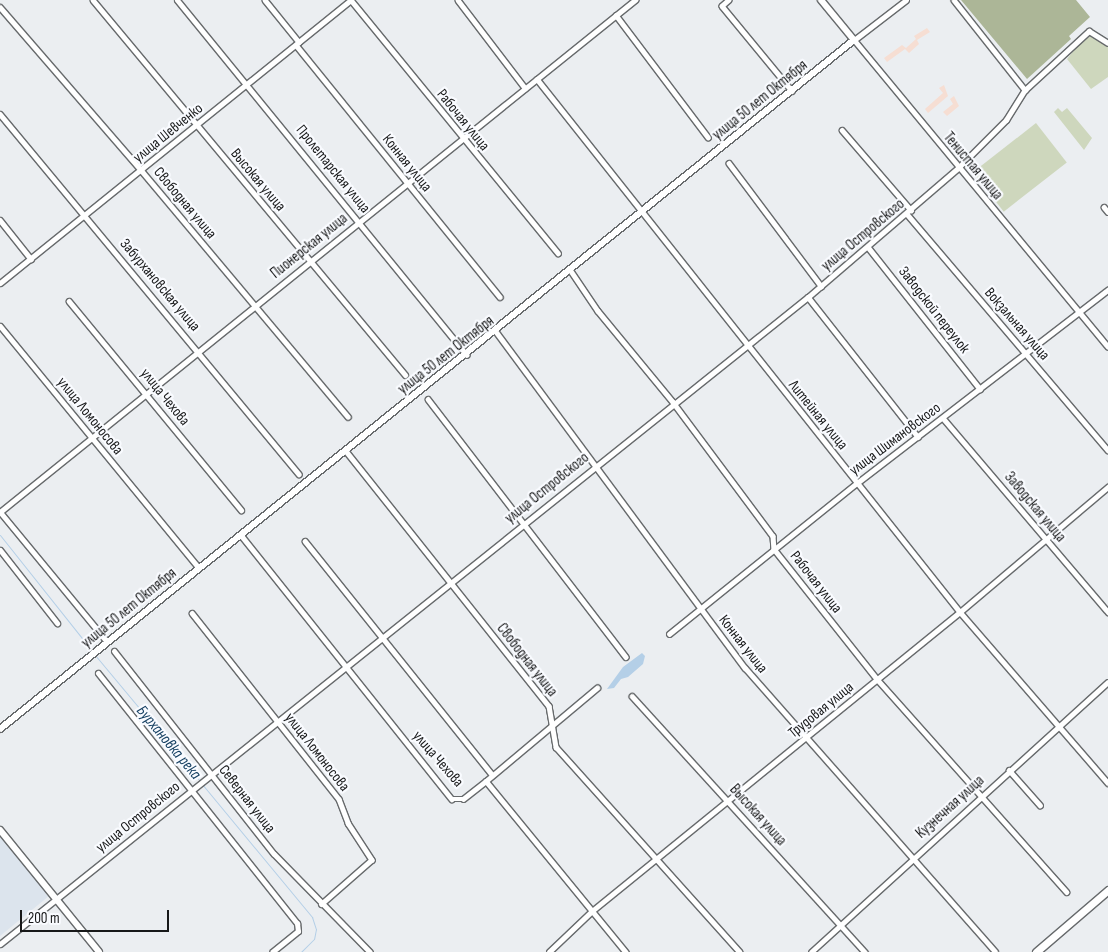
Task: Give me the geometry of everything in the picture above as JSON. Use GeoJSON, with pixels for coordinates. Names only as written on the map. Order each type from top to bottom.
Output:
{"type":"FeatureCollection","features":[{"type":"Feature","properties":{"kind":"main road","name":"Тенистая улица"},"geometry":{"type":"LineString","coordinates":[[821,0],[854,40]]}},
{"type":"Feature","properties":{"kind":"main road","name":"улица 50 лет Октября"},"geometry":{"type":"LineString","coordinates":[[0,729],[346,450],[496,332],[854,40]]}},
{"type":"Feature","properties":{"kind":"main road"},"geometry":{"type":"LineString","coordinates":[[0,830],[98,952]]}},
{"type":"Feature","properties":{"kind":"main road"},"geometry":{"type":"LineString","coordinates":[[1036,952],[1108,890]]}},
{"type":"Feature","properties":{"kind":"street","name":"Высокая улица"},"geometry":{"type":"LineString","coordinates":[[93,0],[405,375]]}},
{"type":"Feature","properties":{"kind":"street","name":"Пролетарская улица"},"geometry":{"type":"LineString","coordinates":[[177,0],[360,221],[467,355]]}},
{"type":"Feature","properties":{"kind":"street","name":"Конная улица"},"geometry":{"type":"LineString","coordinates":[[266,0],[297,44],[500,297]]}},
{"type":"Feature","properties":{"kind":"street","name":"улица Шевченко"},"geometry":{"type":"LineString","coordinates":[[0,283],[86,216],[351,0]]}},
{"type":"Feature","properties":{"kind":"street","name":"Рабочая улица"},"geometry":{"type":"LineString","coordinates":[[351,0],[462,139],[558,253]]}},
{"type":"Feature","properties":{"kind":"street"},"geometry":{"type":"LineString","coordinates":[[458,0],[525,88]]}},
{"type":"Feature","properties":{"kind":"street","name":"Пионерская улица"},"geometry":{"type":"LineString","coordinates":[[0,512],[635,0]]}},
{"type":"Feature","properties":{"kind":"street"},"geometry":{"type":"LineString","coordinates":[[729,0],[722,6],[792,91]]}},
{"type":"Feature","properties":{"kind":"street","name":"улица 50 лет Октября"},"geometry":{"type":"LineString","coordinates":[[854,40],[906,0]]}},
{"type":"Feature","properties":{"kind":"street"},"geometry":{"type":"LineString","coordinates":[[954,0],[1025,90]]}},
{"type":"Feature","properties":{"kind":"street","name":"Свободная улица"},"geometry":{"type":"LineString","coordinates":[[0,7],[141,170],[348,417]]}},
{"type":"Feature","properties":{"kind":"street"},"geometry":{"type":"LineString","coordinates":[[616,15],[708,137]]}},
{"type":"Feature","properties":{"kind":"street","name":"улица Островского"},"geometry":{"type":"LineString","coordinates":[[0,944],[868,247],[958,168],[1006,120],[1025,90],[1089,31],[1108,43]]}},
{"type":"Feature","properties":{"kind":"street","name":"Тенистая улица"},"geometry":{"type":"LineString","coordinates":[[854,40],[1108,347]]}},
{"type":"Feature","properties":{"kind":"street","name":"Литейная улица"},"geometry":{"type":"LineString","coordinates":[[536,79],[960,612],[1108,783]]}},
{"type":"Feature","properties":{"kind":"street","name":"Забурхановская улица"},"geometry":{"type":"LineString","coordinates":[[0,114],[199,351],[299,474]]}},
{"type":"Feature","properties":{"kind":"street","name":"Вокзальная улица"},"geometry":{"type":"LineString","coordinates":[[842,130],[1108,450]]}},
{"type":"Feature","properties":{"kind":"street"},"geometry":{"type":"LineString","coordinates":[[729,163],[821,286]]}},
{"type":"Feature","properties":{"kind":"street"},"geometry":{"type":"LineString","coordinates":[[1104,207],[1108,212]]}},
{"type":"Feature","properties":{"kind":"street"},"geometry":{"type":"LineString","coordinates":[[0,220],[32,259]]}},
{"type":"Feature","properties":{"kind":"street","name":"Заводской переулок"},"geometry":{"type":"LineString","coordinates":[[868,247],[980,389]]}},
{"type":"Feature","properties":{"kind":"street","name":"Рабочая улица"},"geometry":{"type":"LineString","coordinates":[[571,271],[598,311],[673,402],[773,536],[774,549],[877,680],[982,794],[1067,892]]}},
{"type":"Feature","properties":{"kind":"street","name":"улица Шимановского"},"geometry":{"type":"LineString","coordinates":[[670,634],[701,611],[774,549],[1108,290]]}},
{"type":"Feature","properties":{"kind":"street"},"geometry":{"type":"LineString","coordinates":[[808,297],[918,437]]}},
{"type":"Feature","properties":{"kind":"street","name":"улица Чехова"},"geometry":{"type":"LineString","coordinates":[[69,301],[147,393],[241,510]]}},
{"type":"Feature","properties":{"kind":"street","name":"улица Ломоносова"},"geometry":{"type":"LineString","coordinates":[[0,326],[199,568]]}},
{"type":"Feature","properties":{"kind":"street","name":"Конная улица"},"geometry":{"type":"LineString","coordinates":[[496,332],[701,611],[805,739],[995,952]]}},
{"type":"Feature","properties":{"kind":"street"},"geometry":{"type":"LineString","coordinates":[[428,399],[626,657]]}},
{"type":"Feature","properties":{"kind":"street","name":"Заводская улица"},"geometry":{"type":"LineString","coordinates":[[943,418],[1108,612]]}},
{"type":"Feature","properties":{"kind":"street","name":"Свободная улица"},"geometry":{"type":"LineString","coordinates":[[346,450],[549,706],[556,747],[740,952]]}},
{"type":"Feature","properties":{"kind":"street","name":"Трудовая улица"},"geometry":{"type":"LineString","coordinates":[[550,952],[592,910],[729,801],[960,612],[1108,487]]}},
{"type":"Feature","properties":{"kind":"street"},"geometry":{"type":"LineString","coordinates":[[0,512],[107,642]]}},
{"type":"Feature","properties":{"kind":"street","name":"улица Чехова"},"geometry":{"type":"LineString","coordinates":[[240,535],[452,799],[463,799],[486,781],[626,952]]}},
{"type":"Feature","properties":{"kind":"street"},"geometry":{"type":"LineString","coordinates":[[305,541],[492,774]]}},
{"type":"Feature","properties":{"kind":"street"},"geometry":{"type":"LineString","coordinates":[[0,550],[57,623]]}},
{"type":"Feature","properties":{"kind":"street","name":"улица Ломоносова"},"geometry":{"type":"LineString","coordinates":[[192,613],[339,799],[348,823],[372,860],[322,904]]}},
{"type":"Feature","properties":{"kind":"street","name":"Северная улица"},"geometry":{"type":"LineString","coordinates":[[114,651],[274,854],[370,952]]}},
{"type":"Feature","properties":{"kind":"street"},"geometry":{"type":"LineString","coordinates":[[98,672],[188,782],[192,790],[297,923],[298,931],[272,952]]}},
{"type":"Feature","properties":{"kind":"street","name":"Кузнечная улица"},"geometry":{"type":"LineString","coordinates":[[811,952],[911,858],[1108,682]]}},
{"type":"Feature","properties":{"kind":"street"},"geometry":{"type":"LineString","coordinates":[[486,781],[492,774],[597,688]]}},
{"type":"Feature","properties":{"kind":"street","name":"Высокая улица"},"geometry":{"type":"LineString","coordinates":[[632,696],[865,952]]}},
{"type":"Feature","properties":{"kind":"street"},"geometry":{"type":"LineString","coordinates":[[1009,770],[1040,805]]}},
{"type":"Feature","properties":{"kind":"shaded area"},"geometry":{"type":"Polygon","coordinates":[[[927,28],[930,32],[917,40],[919,44],[909,53],[905,49],[887,62],[884,58],[902,45],[906,48],[916,39],[914,36],[927,28]]]}},
{"type":"Feature","properties":{"kind":"shaded area"},"geometry":{"type":"Polygon","coordinates":[[[944,85],[948,96],[928,113],[925,109],[943,93],[939,88],[944,85]]]}},
{"type":"Feature","properties":{"kind":"shaded area"},"geometry":{"type":"Polygon","coordinates":[[[954,96],[959,106],[947,116],[943,112],[953,104],[950,99],[954,96]]]}},
{"type":"Feature","properties":{"kind":"shaded area"},"geometry":{"type":"Polygon","coordinates":[[[0,835],[49,896],[0,936],[0,835]]]}},
{"type":"Feature","properties":{"kind":"green space"},"geometry":{"type":"Polygon","coordinates":[[[961,0],[1076,0],[1090,17],[1069,36],[1071,39],[1027,79],[961,0]]]}},
{"type":"Feature","properties":{"kind":"green space"},"geometry":{"type":"Polygon","coordinates":[[[1092,36],[1108,47],[1108,77],[1091,89],[1067,59],[1082,40],[1092,36]]]}},
{"type":"Feature","properties":{"kind":"green space"},"geometry":{"type":"Polygon","coordinates":[[[1058,108],[1062,112],[1067,108],[1092,138],[1084,150],[1054,112],[1058,108]]]}},
{"type":"Feature","properties":{"kind":"green space"},"geometry":{"type":"Polygon","coordinates":[[[1036,123],[1067,162],[1004,212],[973,172],[1036,123]]]}},
{"type":"Feature","properties":{"kind":"water"},"geometry":{"type":"Polygon","coordinates":[[[642,653],[645,656],[643,664],[628,677],[621,679],[614,688],[607,689],[623,667],[642,653]]]}},
{"type":"Feature","properties":{"kind":"waterway","name":"Бурхановка река"},"geometry":{"type":"LineString","coordinates":[[0,535],[93,652]]}},
{"type":"Feature","properties":{"kind":"waterway","name":"Бурхановка река"},"geometry":{"type":"LineString","coordinates":[[95,655],[200,781]]}},
{"type":"Feature","properties":{"kind":"waterway","name":"Бурхановка река"},"geometry":{"type":"LineString","coordinates":[[202,784],[312,917],[316,929],[314,939],[301,952]]}}]}
